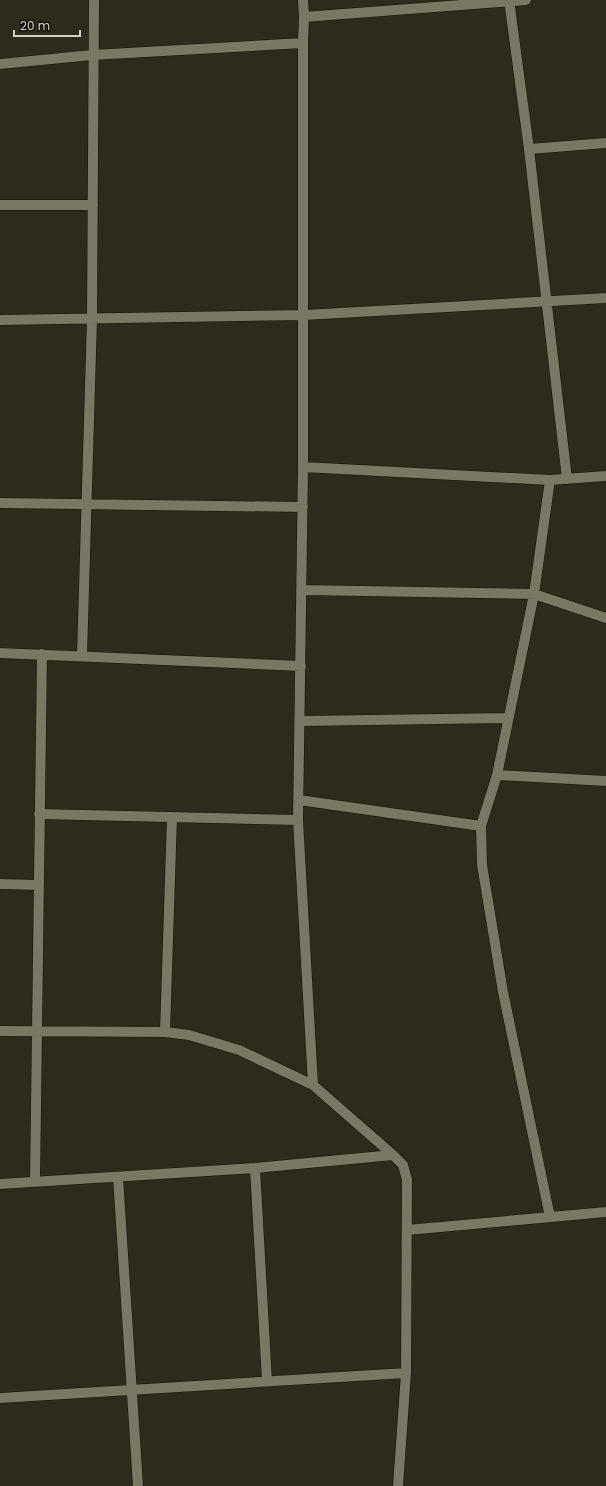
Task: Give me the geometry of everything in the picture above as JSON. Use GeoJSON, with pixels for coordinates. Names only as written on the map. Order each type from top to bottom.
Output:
{"type":"FeatureCollection","features":[{"type":"Feature","properties":{"kind":"street"},"geometry":{"type":"LineString","coordinates":[[82,656],[92,319],[92,55],[94,0]]}},
{"type":"Feature","properties":{"kind":"street"},"geometry":{"type":"LineString","coordinates":[[303,0],[303,507],[301,721],[298,820],[313,1085]]}},
{"type":"Feature","properties":{"kind":"street"},"geometry":{"type":"LineString","coordinates":[[304,17],[526,0]]}},
{"type":"Feature","properties":{"kind":"street"},"geometry":{"type":"LineString","coordinates":[[509,1],[529,149],[567,479]]}},
{"type":"Feature","properties":{"kind":"street"},"geometry":{"type":"LineString","coordinates":[[0,64],[92,55],[303,43]]}},
{"type":"Feature","properties":{"kind":"street"},"geometry":{"type":"LineString","coordinates":[[529,149],[606,143]]}},
{"type":"Feature","properties":{"kind":"street"},"geometry":{"type":"LineString","coordinates":[[0,205],[93,205]]}},
{"type":"Feature","properties":{"kind":"street"},"geometry":{"type":"LineString","coordinates":[[0,320],[304,315],[606,298]]}},
{"type":"Feature","properties":{"kind":"street"},"geometry":{"type":"LineString","coordinates":[[303,467],[550,480],[606,476]]}},
{"type":"Feature","properties":{"kind":"street"},"geometry":{"type":"LineString","coordinates":[[550,480],[534,594],[496,774],[481,826],[482,864],[503,992],[550,1217]]}},
{"type":"Feature","properties":{"kind":"street"},"geometry":{"type":"LineString","coordinates":[[0,503],[303,507]]}},
{"type":"Feature","properties":{"kind":"street"},"geometry":{"type":"LineString","coordinates":[[302,590],[534,594],[606,618]]}},
{"type":"Feature","properties":{"kind":"street"},"geometry":{"type":"LineString","coordinates":[[0,653],[301,666]]}},
{"type":"Feature","properties":{"kind":"street"},"geometry":{"type":"LineString","coordinates":[[35,1182],[42,654]]}},
{"type":"Feature","properties":{"kind":"street"},"geometry":{"type":"LineString","coordinates":[[301,721],[508,718]]}},
{"type":"Feature","properties":{"kind":"street"},"geometry":{"type":"LineString","coordinates":[[496,774],[606,781]]}},
{"type":"Feature","properties":{"kind":"street"},"geometry":{"type":"LineString","coordinates":[[299,800],[481,826]]}},
{"type":"Feature","properties":{"kind":"street"},"geometry":{"type":"LineString","coordinates":[[39,814],[298,820]]}},
{"type":"Feature","properties":{"kind":"street"},"geometry":{"type":"LineString","coordinates":[[165,1032],[172,817]]}},
{"type":"Feature","properties":{"kind":"street"},"geometry":{"type":"LineString","coordinates":[[0,884],[38,884]]}},
{"type":"Feature","properties":{"kind":"street"},"geometry":{"type":"LineString","coordinates":[[0,1031],[165,1032],[189,1035],[239,1050],[313,1085],[393,1155],[402,1165],[407,1180],[408,1230],[406,1373],[398,1486]]}},
{"type":"Feature","properties":{"kind":"street"},"geometry":{"type":"LineString","coordinates":[[0,1184],[255,1168],[393,1155]]}},
{"type":"Feature","properties":{"kind":"street"},"geometry":{"type":"LineString","coordinates":[[255,1168],[267,1381]]}},
{"type":"Feature","properties":{"kind":"street"},"geometry":{"type":"LineString","coordinates":[[118,1177],[138,1486]]}},
{"type":"Feature","properties":{"kind":"street"},"geometry":{"type":"LineString","coordinates":[[408,1230],[606,1212]]}},
{"type":"Feature","properties":{"kind":"street"},"geometry":{"type":"LineString","coordinates":[[0,1398],[406,1373]]}}]}
